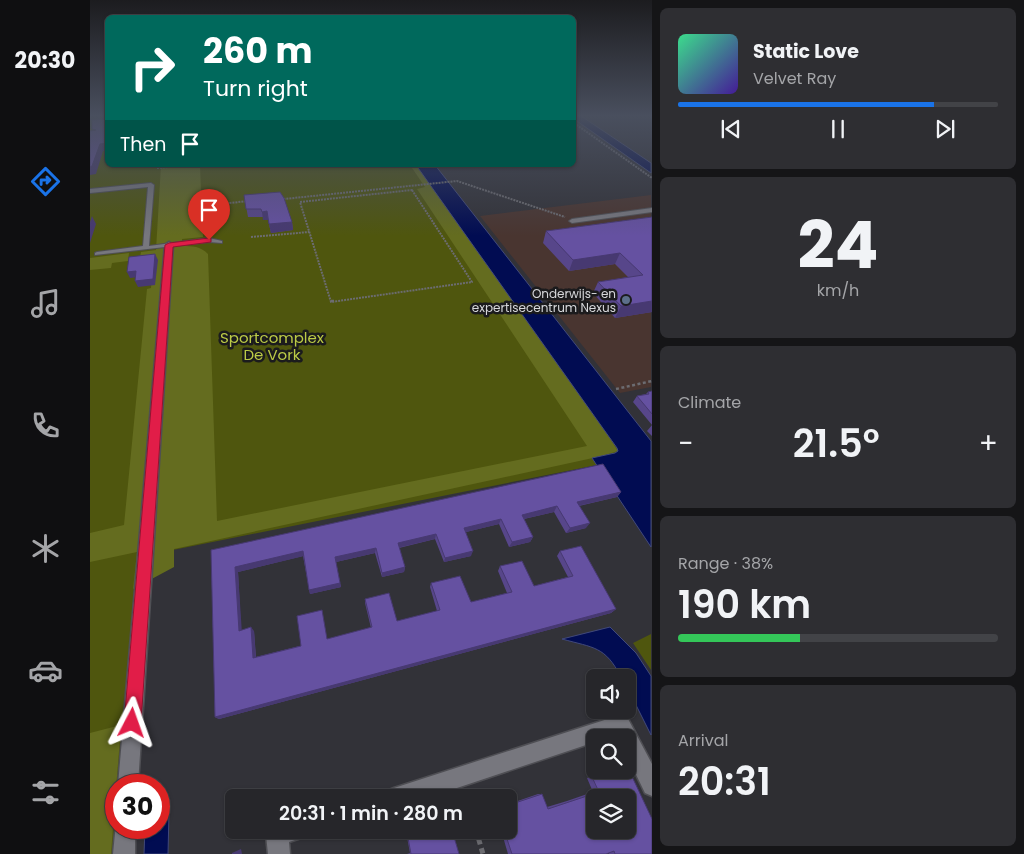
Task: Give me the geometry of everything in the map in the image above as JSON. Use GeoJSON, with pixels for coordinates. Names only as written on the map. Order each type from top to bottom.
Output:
{"type":"FeatureCollection","features":[{"type":"Feature","properties":{"kind":"street"},"geometry":{"type":"LineString","coordinates":[[129,774],[169,245]]}},
{"type":"Feature","properties":{"kind":"street"},"geometry":{"type":"LineString","coordinates":[[605,729],[620,724],[622,729]]}},
{"type":"Feature","properties":{"kind":"street"},"geometry":{"type":"LineString","coordinates":[[421,789],[586,735]]}},
{"type":"Feature","properties":{"kind":"street"},"geometry":{"type":"LineString","coordinates":[[636,755],[652,786]]}},
{"type":"Feature","properties":{"kind":"street"},"geometry":{"type":"LineString","coordinates":[[124,854],[125,839]]}},
{"type":"Feature","properties":{"kind":"street"},"geometry":{"type":"LineString","coordinates":[[277,839],[279,854]]}},
{"type":"Feature","properties":{"kind":"lane"},"geometry":{"type":"LineString","coordinates":[[90,191],[151,185],[146,248]]}},
{"type":"Feature","properties":{"kind":"lane"},"geometry":{"type":"LineString","coordinates":[[572,221],[652,210]]}},
{"type":"Feature","properties":{"kind":"lane"},"geometry":{"type":"LineString","coordinates":[[97,254],[209,240],[220,242]]}},
{"type":"Feature","properties":{"kind":"path"},"geometry":{"type":"LineString","coordinates":[[621,156],[652,178]]}},
{"type":"Feature","properties":{"kind":"path"},"geometry":{"type":"LineString","coordinates":[[157,168],[168,167]]}},
{"type":"Feature","properties":{"kind":"path"},"geometry":{"type":"LineString","coordinates":[[281,197],[284,199],[453,182],[560,214],[572,221]]}},
{"type":"Feature","properties":{"kind":"path"},"geometry":{"type":"LineString","coordinates":[[412,190],[472,282],[330,302],[309,232],[300,202],[412,190]]}},
{"type":"Feature","properties":{"kind":"path"},"geometry":{"type":"LineString","coordinates":[[218,220],[213,217],[212,204],[252,200]]}},
{"type":"Feature","properties":{"kind":"path"},"geometry":{"type":"LineString","coordinates":[[251,237],[309,232]]}},
{"type":"Feature","properties":{"kind":"path"},"geometry":{"type":"LineString","coordinates":[[616,389],[652,381]]}},
{"type":"Feature","properties":{"kind":"path"},"geometry":{"type":"LineString","coordinates":[[479,839],[484,854]]}},
{"type":"Feature","properties":{"kind":"shaded area"},"geometry":{"type":"Polygon","coordinates":[[[627,156],[640,156],[651,163],[651,173],[627,156]]]}},
{"type":"Feature","properties":{"kind":"shaded area"},"geometry":{"type":"Polygon","coordinates":[[[417,167],[437,167],[651,441],[651,547],[592,458],[615,453],[618,451],[417,167]]]}},
{"type":"Feature","properties":{"kind":"shaded area"},"geometry":{"type":"Polygon","coordinates":[[[651,195],[651,387],[620,393],[480,216],[651,195]]]}},
{"type":"Feature","properties":{"kind":"shaded area"},"geometry":{"type":"Polygon","coordinates":[[[610,627],[636,653],[651,676],[651,735],[636,705],[636,669],[616,669],[610,659],[597,650],[562,639],[610,627]]]}},
{"type":"Feature","properties":{"kind":"shaded area"},"geometry":{"type":"Polygon","coordinates":[[[145,839],[168,839],[168,854],[144,854],[145,839]]]}},
{"type":"Feature","properties":{"kind":"green space","name":"Sportcomplex De Vork"},"geometry":{"type":"Polygon","coordinates":[[[90,156],[105,156],[105,167],[420,167],[632,458],[148,555],[132,774],[105,774],[105,839],[128,839],[127,854],[90,854],[90,156]]]}},
{"type":"Feature","properties":{"kind":"green space"},"geometry":{"type":"Polygon","coordinates":[[[161,167],[200,167],[203,237],[182,239],[182,246],[196,247],[208,254],[217,521],[587,446],[417,189],[425,187],[411,167],[417,167],[618,451],[174,549],[174,567],[133,589],[137,552],[90,562],[90,533],[124,525],[147,289],[151,288],[153,261],[139,263],[141,252],[156,250],[161,167]]]}},
{"type":"Feature","properties":{"kind":"green space"},"geometry":{"type":"Polygon","coordinates":[[[129,253],[128,261],[112,263],[111,268],[90,270],[90,258],[129,253]]]}},
{"type":"Feature","properties":{"kind":"green space"},"geometry":{"type":"Polygon","coordinates":[[[651,634],[651,670],[633,643],[651,634]]]}},
{"type":"Feature","properties":{"kind":"green space"},"geometry":{"type":"Polygon","coordinates":[[[121,725],[117,774],[105,774],[105,839],[112,839],[111,854],[90,854],[90,733],[121,725]]]}},
{"type":"Feature","properties":{"kind":"building"},"geometry":{"type":"Polygon","coordinates":[[[90,156],[96,156],[92,166],[90,167],[90,156]]]}},
{"type":"Feature","properties":{"kind":"building"},"geometry":{"type":"Polygon","coordinates":[[[280,192],[292,222],[269,224],[267,211],[246,209],[244,195],[280,192]]]}},
{"type":"Feature","properties":{"kind":"building"},"geometry":{"type":"Polygon","coordinates":[[[652,217],[652,301],[621,306],[598,282],[643,275],[620,253],[573,260],[546,231],[652,217]]]}},
{"type":"Feature","properties":{"kind":"building"},"geometry":{"type":"Polygon","coordinates":[[[155,254],[153,279],[135,281],[136,271],[127,272],[129,257],[155,254]]]}},
{"type":"Feature","properties":{"kind":"building"},"geometry":{"type":"Polygon","coordinates":[[[652,391],[652,414],[637,396],[649,394],[648,392],[652,391]]]}},
{"type":"Feature","properties":{"kind":"building"},"geometry":{"type":"Polygon","coordinates":[[[603,464],[621,492],[577,502],[590,523],[570,528],[557,506],[522,515],[533,537],[512,542],[501,519],[464,528],[473,551],[445,558],[436,534],[398,543],[405,567],[382,573],[376,548],[335,557],[340,583],[309,590],[303,551],[235,567],[239,631],[251,627],[253,658],[301,646],[297,616],[322,610],[327,639],[372,627],[365,599],[389,593],[397,621],[440,610],[431,583],[460,576],[471,602],[512,592],[500,566],[522,561],[534,586],[573,576],[560,551],[581,546],[616,609],[215,717],[211,550],[603,464]]]}},
{"type":"Feature","properties":{"kind":"building"},"geometry":{"type":"Polygon","coordinates":[[[593,779],[633,779],[652,819],[652,854],[615,854],[614,851],[606,854],[512,854],[507,839],[517,839],[517,802],[542,794],[548,809],[586,796],[586,839],[636,839],[636,789],[598,789],[593,779]]]}},
{"type":"Feature","properties":{"kind":"building"},"geometry":{"type":"Polygon","coordinates":[[[408,839],[455,839],[459,854],[411,854],[408,839]]]}},
{"type":"Feature","properties":{"kind":"place","name":"Onderwijs- en expertisecentrum Nexus"},"geometry":{"type":"Point","coordinates":[626,300]}},
{"type":"Feature","properties":{"kind":"route"},"geometry":{"type":"LineString","coordinates":[[132,723],[169,245],[209,240]]}}]}
